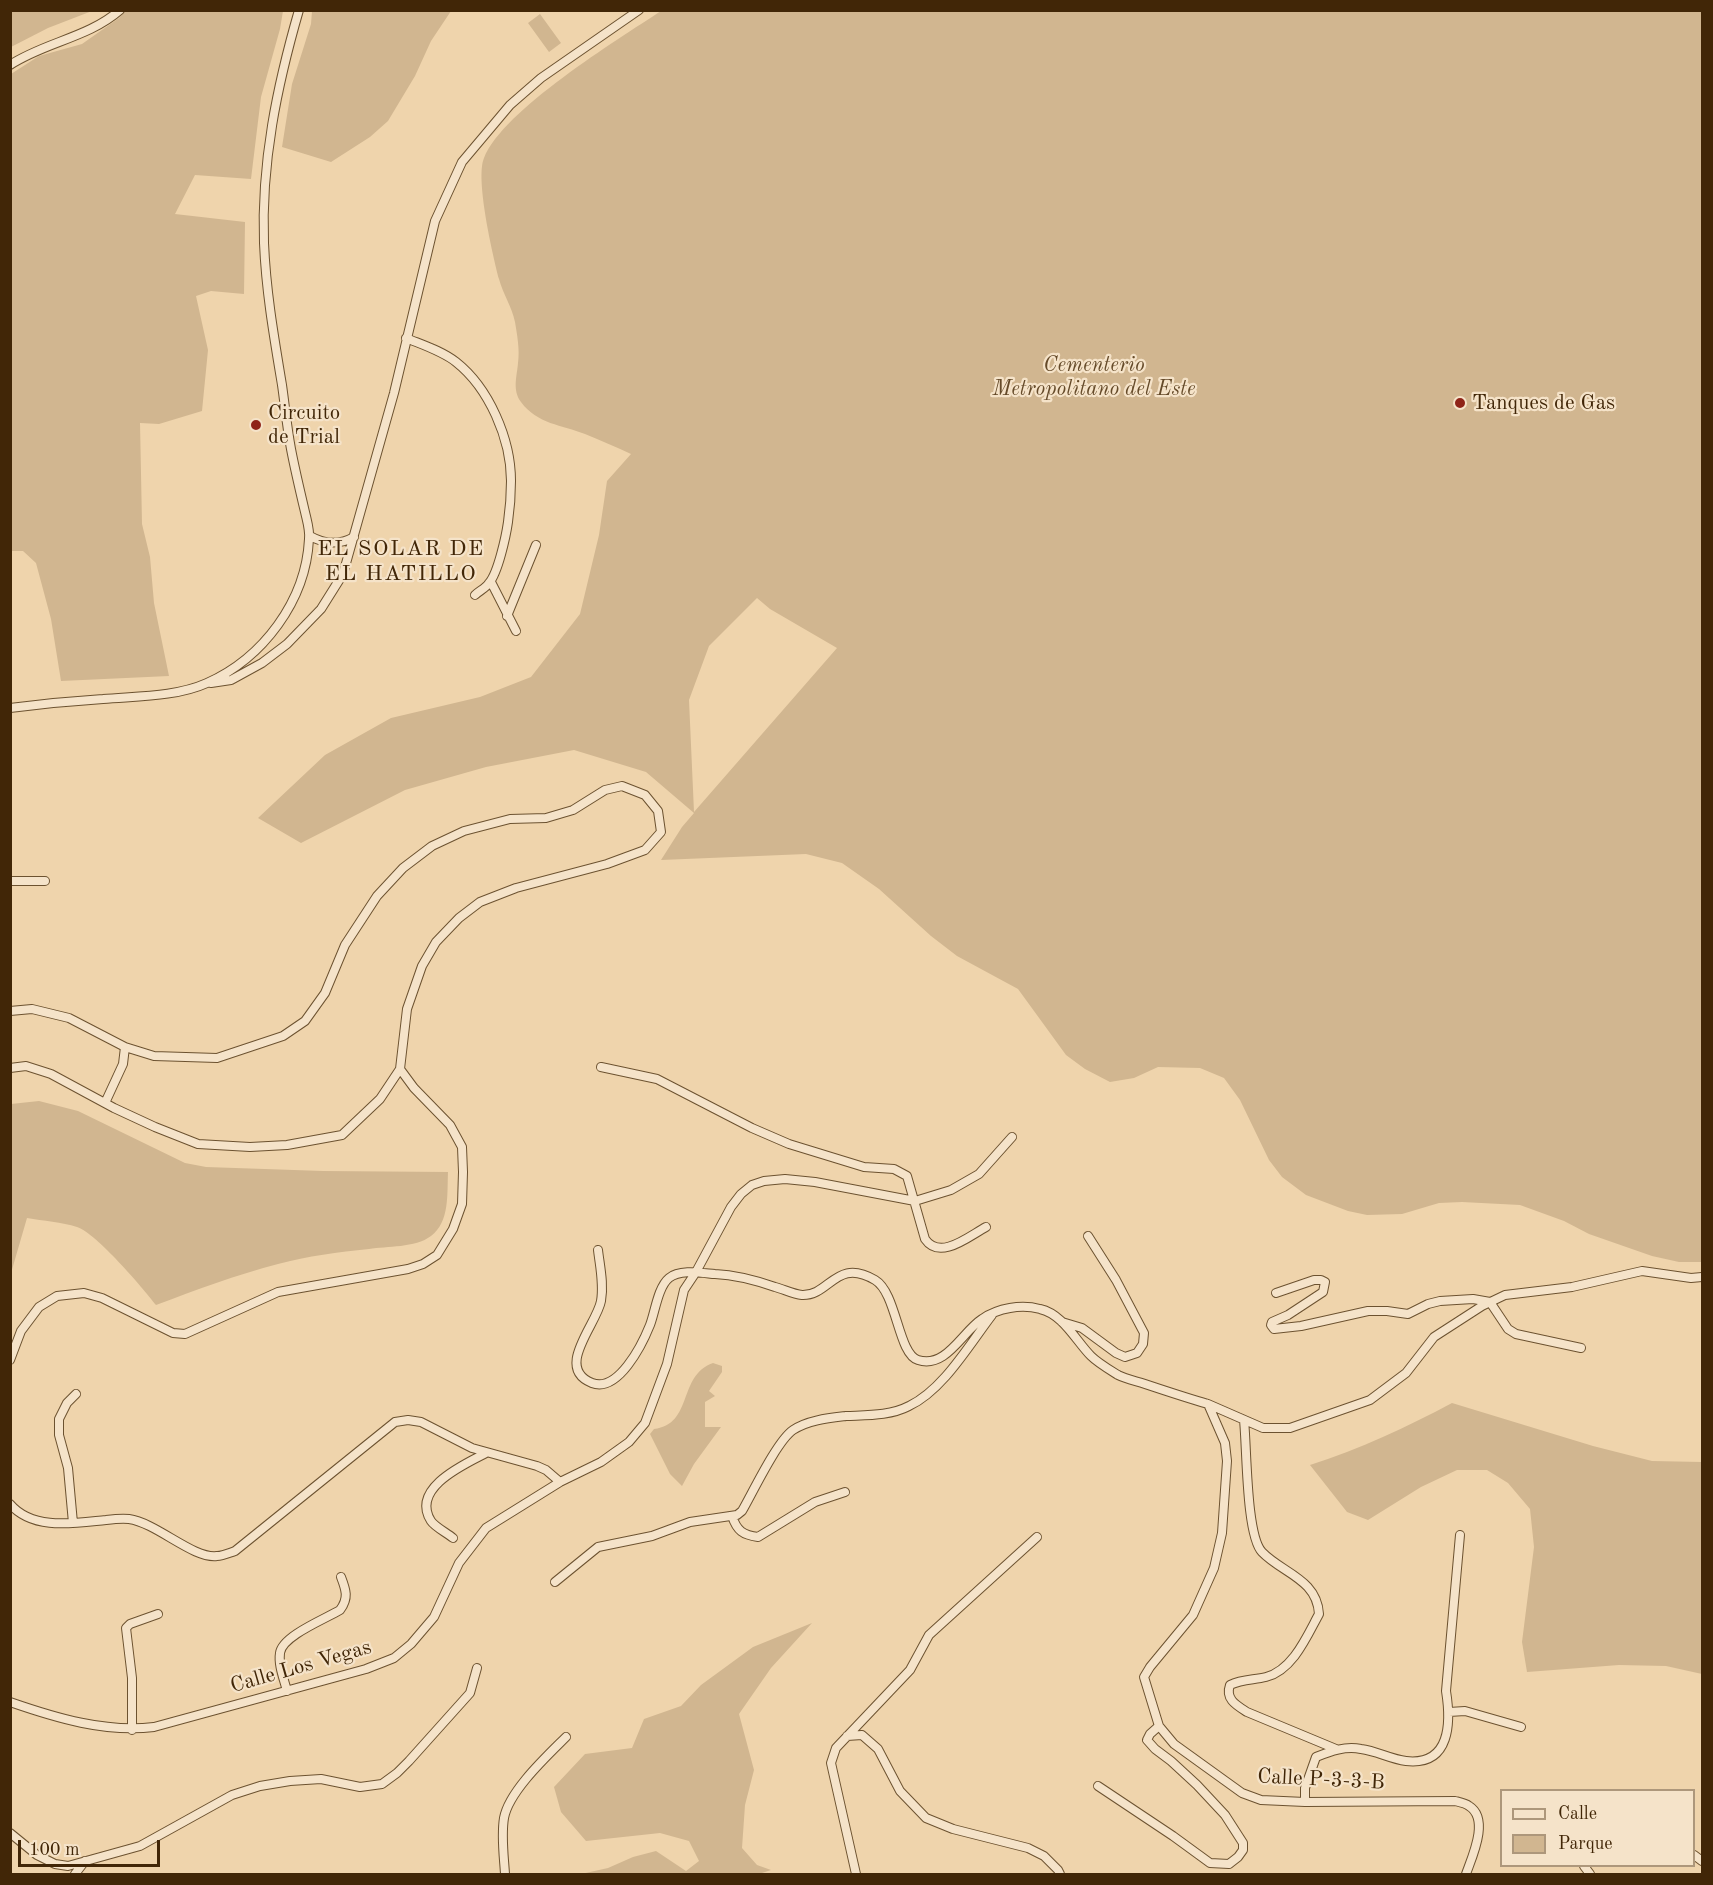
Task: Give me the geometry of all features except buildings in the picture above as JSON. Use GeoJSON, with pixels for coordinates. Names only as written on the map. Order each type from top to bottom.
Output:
{"type":"FeatureCollection","features":[{"type":"Feature","properties":{"kind":"street"},"geometry":{"type":"LineString","coordinates":[[10,65],[24,56],[95,27],[120,10]]}},
{"type":"Feature","properties":{"kind":"street"},"geometry":{"type":"LineString","coordinates":[[10,708],[145,696],[206,683],[224,674],[256,651],[280,621],[297,590],[307,557],[310,536],[291,447],[270,316],[264,239],[265,181],[271,125],[299,10]]}},
{"type":"Feature","properties":{"kind":"street"},"geometry":{"type":"LineString","coordinates":[[206,683],[231,680],[262,663],[307,625],[339,583],[351,554],[394,393],[435,221],[462,162],[510,105],[541,78],[639,10]]}},
{"type":"Feature","properties":{"kind":"street"},"geometry":{"type":"LineString","coordinates":[[406,338],[430,347],[456,362],[477,384],[493,410],[506,444],[512,479],[510,510],[503,550],[490,582],[475,595]]}},
{"type":"Feature","properties":{"kind":"street"},"geometry":{"type":"LineString","coordinates":[[310,536],[330,542],[343,542],[354,537]]}},
{"type":"Feature","properties":{"kind":"street"},"geometry":{"type":"LineString","coordinates":[[507,616],[536,545]]}},
{"type":"Feature","properties":{"kind":"street"},"geometry":{"type":"LineString","coordinates":[[490,582],[516,631]]}},
{"type":"Feature","properties":{"kind":"street"},"geometry":{"type":"LineString","coordinates":[[10,1011],[32,1010],[69,1018],[125,1047],[154,1056],[217,1058],[283,1036],[305,1021],[325,993],[345,945],[377,896],[404,868],[432,846],[464,831],[510,819],[546,818],[573,810],[605,790],[622,786],[645,795],[658,811],[661,832],[645,850],[607,864],[516,888],[480,902],[459,918],[436,942],[422,966],[407,1009],[400,1069],[380,1099],[342,1135],[287,1145],[250,1147],[198,1144],[155,1127],[51,1074],[26,1066],[10,1068]]}},
{"type":"Feature","properties":{"kind":"street"},"geometry":{"type":"LineString","coordinates":[[10,881],[45,881]]}},
{"type":"Feature","properties":{"kind":"street"},"geometry":{"type":"LineString","coordinates":[[105,1103],[123,1064],[125,1047]]}},
{"type":"Feature","properties":{"kind":"street"},"geometry":{"type":"LineString","coordinates":[[601,1067],[657,1079],[752,1128],[789,1144],[864,1167],[894,1169],[907,1176],[925,1239],[929,1245],[939,1248],[950,1247],[986,1227]]}},
{"type":"Feature","properties":{"kind":"street"},"geometry":{"type":"LineString","coordinates":[[10,1360],[25,1325],[39,1307],[57,1296],[84,1293],[102,1298],[173,1334],[185,1334],[278,1292],[408,1269],[423,1264],[437,1255],[453,1229],[462,1203],[462,1147],[450,1125],[414,1088],[400,1069]]}},
{"type":"Feature","properties":{"kind":"street"},"geometry":{"type":"LineString","coordinates":[[915,1201],[951,1190],[979,1174],[1012,1137]]}},
{"type":"Feature","properties":{"kind":"street","name":"Calle Los Vegas"},"geometry":{"type":"LineString","coordinates":[[10,1702],[98,1726],[132,1730],[154,1727],[287,1691],[366,1669],[394,1658],[411,1644],[434,1617],[459,1563],[486,1528],[560,1482],[601,1462],[629,1442],[645,1423],[667,1364],[684,1290],[731,1207],[741,1194],[752,1185],[785,1179],[815,1182],[915,1201]]}},
{"type":"Feature","properties":{"kind":"street"},"geometry":{"type":"LineString","coordinates":[[598,1250],[602,1284],[601,1301],[597,1315],[581,1343],[576,1362],[578,1372],[584,1379],[594,1384],[603,1384],[615,1380],[633,1359],[649,1328],[664,1284],[671,1276],[696,1272],[735,1275],[801,1295],[813,1293],[837,1276],[857,1272],[877,1281],[889,1295],[909,1353],[916,1360],[926,1362],[942,1357],[979,1320],[995,1311],[1011,1308],[1041,1309],[1062,1322],[1083,1328],[1116,1353],[1125,1357],[1137,1353],[1143,1344],[1144,1334],[1116,1280],[1088,1236]]}},
{"type":"Feature","properties":{"kind":"street"},"geometry":{"type":"LineString","coordinates":[[1062,1322],[1093,1358],[1120,1376],[1208,1404],[1263,1428],[1290,1428],[1370,1400],[1406,1373],[1434,1337],[1505,1295],[1572,1287],[1642,1271],[1691,1278],[1702,1277]]}},
{"type":"Feature","properties":{"kind":"street"},"geometry":{"type":"LineString","coordinates":[[1276,1293],[1314,1280],[1325,1282],[1323,1292],[1288,1315],[1272,1322],[1274,1329],[1301,1326],[1368,1311],[1408,1314],[1440,1301],[1473,1299],[1490,1302],[1508,1329],[1516,1334],[1581,1348]]}},
{"type":"Feature","properties":{"kind":"street"},"geometry":{"type":"LineString","coordinates":[[555,1582],[598,1547],[652,1536],[690,1522],[732,1516],[742,1511],[783,1440],[794,1430],[811,1422],[831,1418],[889,1413],[926,1397],[950,1371],[995,1311]]}},
{"type":"Feature","properties":{"kind":"street"},"geometry":{"type":"LineString","coordinates":[[73,1523],[68,1468],[59,1435],[59,1419],[67,1403],[76,1394]]}},
{"type":"Feature","properties":{"kind":"street","name":"Calle P-3-3-B"},"geometry":{"type":"LineString","coordinates":[[1208,1404],[1225,1443],[1227,1461],[1222,1533],[1215,1568],[1194,1615],[1144,1677],[1159,1726],[1174,1744],[1242,1793],[1262,1800],[1455,1801],[1469,1806],[1477,1813],[1480,1831],[1466,1875]]}},
{"type":"Feature","properties":{"kind":"street"},"geometry":{"type":"LineString","coordinates":[[10,1504],[19,1514],[44,1522],[73,1523],[126,1518],[142,1521],[203,1555],[217,1556],[235,1551],[395,1422],[408,1420],[421,1422],[486,1453],[537,1466],[546,1470],[560,1482]]}},
{"type":"Feature","properties":{"kind":"street"},"geometry":{"type":"LineString","coordinates":[[1244,1420],[1250,1521],[1255,1540],[1262,1552],[1292,1572],[1315,1596],[1319,1614],[1294,1656],[1280,1671],[1267,1677],[1238,1681],[1230,1685],[1229,1697],[1247,1712],[1336,1749]]}},
{"type":"Feature","properties":{"kind":"street"},"geometry":{"type":"LineString","coordinates":[[453,1538],[431,1521],[427,1505],[432,1490],[449,1472],[486,1453]]}},
{"type":"Feature","properties":{"kind":"street"},"geometry":{"type":"LineString","coordinates":[[732,1516],[736,1527],[742,1534],[758,1537],[816,1502],[845,1492]]}},
{"type":"Feature","properties":{"kind":"street"},"geometry":{"type":"LineString","coordinates":[[1305,1802],[1305,1788],[1316,1757],[1336,1749],[1361,1749],[1409,1762],[1436,1754],[1447,1740],[1449,1712],[1446,1691],[1460,1535]]}},
{"type":"Feature","properties":{"kind":"street"},"geometry":{"type":"LineString","coordinates":[[856,1875],[831,1763],[836,1748],[910,1670],[929,1635],[1037,1537]]}},
{"type":"Feature","properties":{"kind":"street"},"geometry":{"type":"LineString","coordinates":[[287,1691],[280,1666],[280,1652],[291,1637],[340,1610],[345,1604],[347,1594],[341,1577]]}},
{"type":"Feature","properties":{"kind":"street"},"geometry":{"type":"LineString","coordinates":[[132,1730],[132,1678],[126,1628],[130,1624],[158,1614]]}},
{"type":"Feature","properties":{"kind":"street"},"geometry":{"type":"LineString","coordinates":[[10,1833],[37,1855],[55,1864],[68,1866],[140,1846],[232,1795],[261,1785],[290,1780],[321,1779],[360,1787],[382,1784],[403,1767],[470,1693],[477,1668]]}},
{"type":"Feature","properties":{"kind":"street"},"geometry":{"type":"LineString","coordinates":[[1449,1712],[1465,1711],[1521,1727]]}},
{"type":"Feature","properties":{"kind":"street"},"geometry":{"type":"LineString","coordinates":[[1098,1786],[1210,1863],[1229,1864],[1238,1857],[1243,1850],[1243,1843],[1225,1815],[1197,1785],[1155,1749],[1148,1740],[1150,1734],[1159,1726]]}},
{"type":"Feature","properties":{"kind":"street"},"geometry":{"type":"LineString","coordinates":[[847,1736],[862,1735],[878,1749],[900,1791],[926,1818],[953,1829],[1028,1848],[1044,1856],[1060,1875]]}},
{"type":"Feature","properties":{"kind":"street"},"geometry":{"type":"LineString","coordinates":[[504,1875],[506,1811],[532,1771],[566,1737]]}},
{"type":"Feature","properties":{"kind":"street"},"geometry":{"type":"LineString","coordinates":[[75,1875],[85,1861]]}},
{"type":"Feature","properties":{"kind":"green space"},"geometry":{"type":"Polygon","coordinates":[[[11,10],[92,11],[48,28],[11,47],[11,10]]]}},
{"type":"Feature","properties":{"kind":"green space"},"geometry":{"type":"Polygon","coordinates":[[[125,11],[283,11],[261,97],[251,179],[195,175],[175,214],[245,222],[244,294],[211,291],[196,296],[208,350],[202,411],[159,424],[140,423],[142,524],[150,557],[154,603],[169,676],[61,681],[51,619],[36,563],[23,551],[11,551],[11,74],[39,56],[82,44],[119,18],[125,11]]]}},
{"type":"Feature","properties":{"kind":"green space"},"geometry":{"type":"Polygon","coordinates":[[[312,11],[451,11],[431,41],[415,76],[388,121],[370,137],[331,162],[282,147],[292,84],[311,24],[312,11]]]}},
{"type":"Feature","properties":{"kind":"green space","name":"Cementerio Metropolitano del Este"},"geometry":{"type":"Polygon","coordinates":[[[661,11],[1702,11],[1702,1262],[1679,1262],[1652,1256],[1589,1234],[1564,1221],[1520,1205],[1439,1203],[1402,1214],[1367,1215],[1348,1211],[1306,1195],[1282,1177],[1269,1160],[1240,1100],[1224,1078],[1200,1068],[1158,1067],[1134,1078],[1110,1082],[1085,1069],[1066,1055],[1018,989],[957,956],[879,889],[842,863],[806,854],[661,860],[694,813],[646,772],[574,750],[486,767],[405,790],[301,843],[258,818],[325,755],[391,718],[480,697],[531,677],[580,614],[599,535],[607,481],[631,454],[542,419],[527,409],[518,397],[516,388],[519,353],[517,332],[514,316],[499,279],[493,253],[483,199],[482,168],[484,158],[495,139],[513,119],[563,77],[661,11]],[[757,598],[709,646],[689,700],[694,812],[837,648],[770,609],[757,598]]]}},
{"type":"Feature","properties":{"kind":"green space"},"geometry":{"type":"Polygon","coordinates":[[[540,14],[561,43],[549,52],[528,23],[540,14]]]}},
{"type":"Feature","properties":{"kind":"green space"},"geometry":{"type":"Polygon","coordinates":[[[39,1101],[78,1111],[185,1163],[206,1167],[448,1172],[447,1198],[442,1223],[431,1236],[417,1243],[289,1261],[231,1278],[156,1305],[119,1262],[86,1232],[71,1225],[27,1218],[11,1273],[11,1104],[39,1101]]]}},
{"type":"Feature","properties":{"kind":"green space"},"geometry":{"type":"Polygon","coordinates":[[[713,1363],[722,1366],[722,1372],[709,1391],[715,1396],[705,1402],[705,1427],[721,1427],[694,1464],[682,1486],[670,1474],[650,1434],[654,1429],[667,1425],[675,1418],[694,1378],[702,1369],[713,1363]]]}},
{"type":"Feature","properties":{"kind":"green space"},"geometry":{"type":"Polygon","coordinates":[[[1452,1403],[1593,1446],[1652,1461],[1702,1462],[1702,1674],[1666,1666],[1619,1665],[1527,1672],[1522,1642],[1534,1547],[1530,1509],[1508,1483],[1487,1470],[1457,1470],[1421,1487],[1368,1520],[1347,1512],[1310,1465],[1383,1437],[1452,1403]]]}},
{"type":"Feature","properties":{"kind":"green space"},"geometry":{"type":"Polygon","coordinates":[[[812,1623],[771,1668],[739,1714],[754,1770],[745,1805],[742,1848],[757,1865],[771,1870],[759,1874],[581,1874],[608,1868],[633,1857],[656,1851],[686,1871],[699,1861],[689,1841],[660,1833],[586,1841],[561,1812],[554,1787],[585,1754],[632,1748],[644,1719],[681,1706],[701,1685],[753,1647],[812,1623]]]}},
{"type":"Feature","properties":{"kind":"place","name":"Tanques de Gas"},"geometry":{"type":"Point","coordinates":[1460,403]}},
{"type":"Feature","properties":{"kind":"place","name":"Circuito de Trial"},"geometry":{"type":"Point","coordinates":[256,425]}},
{"type":"Feature","properties":{"kind":"district","name":"EL SOLAR DE EL HATILLO"},"geometry":{"type":"Point","coordinates":[401,562]}}]}
